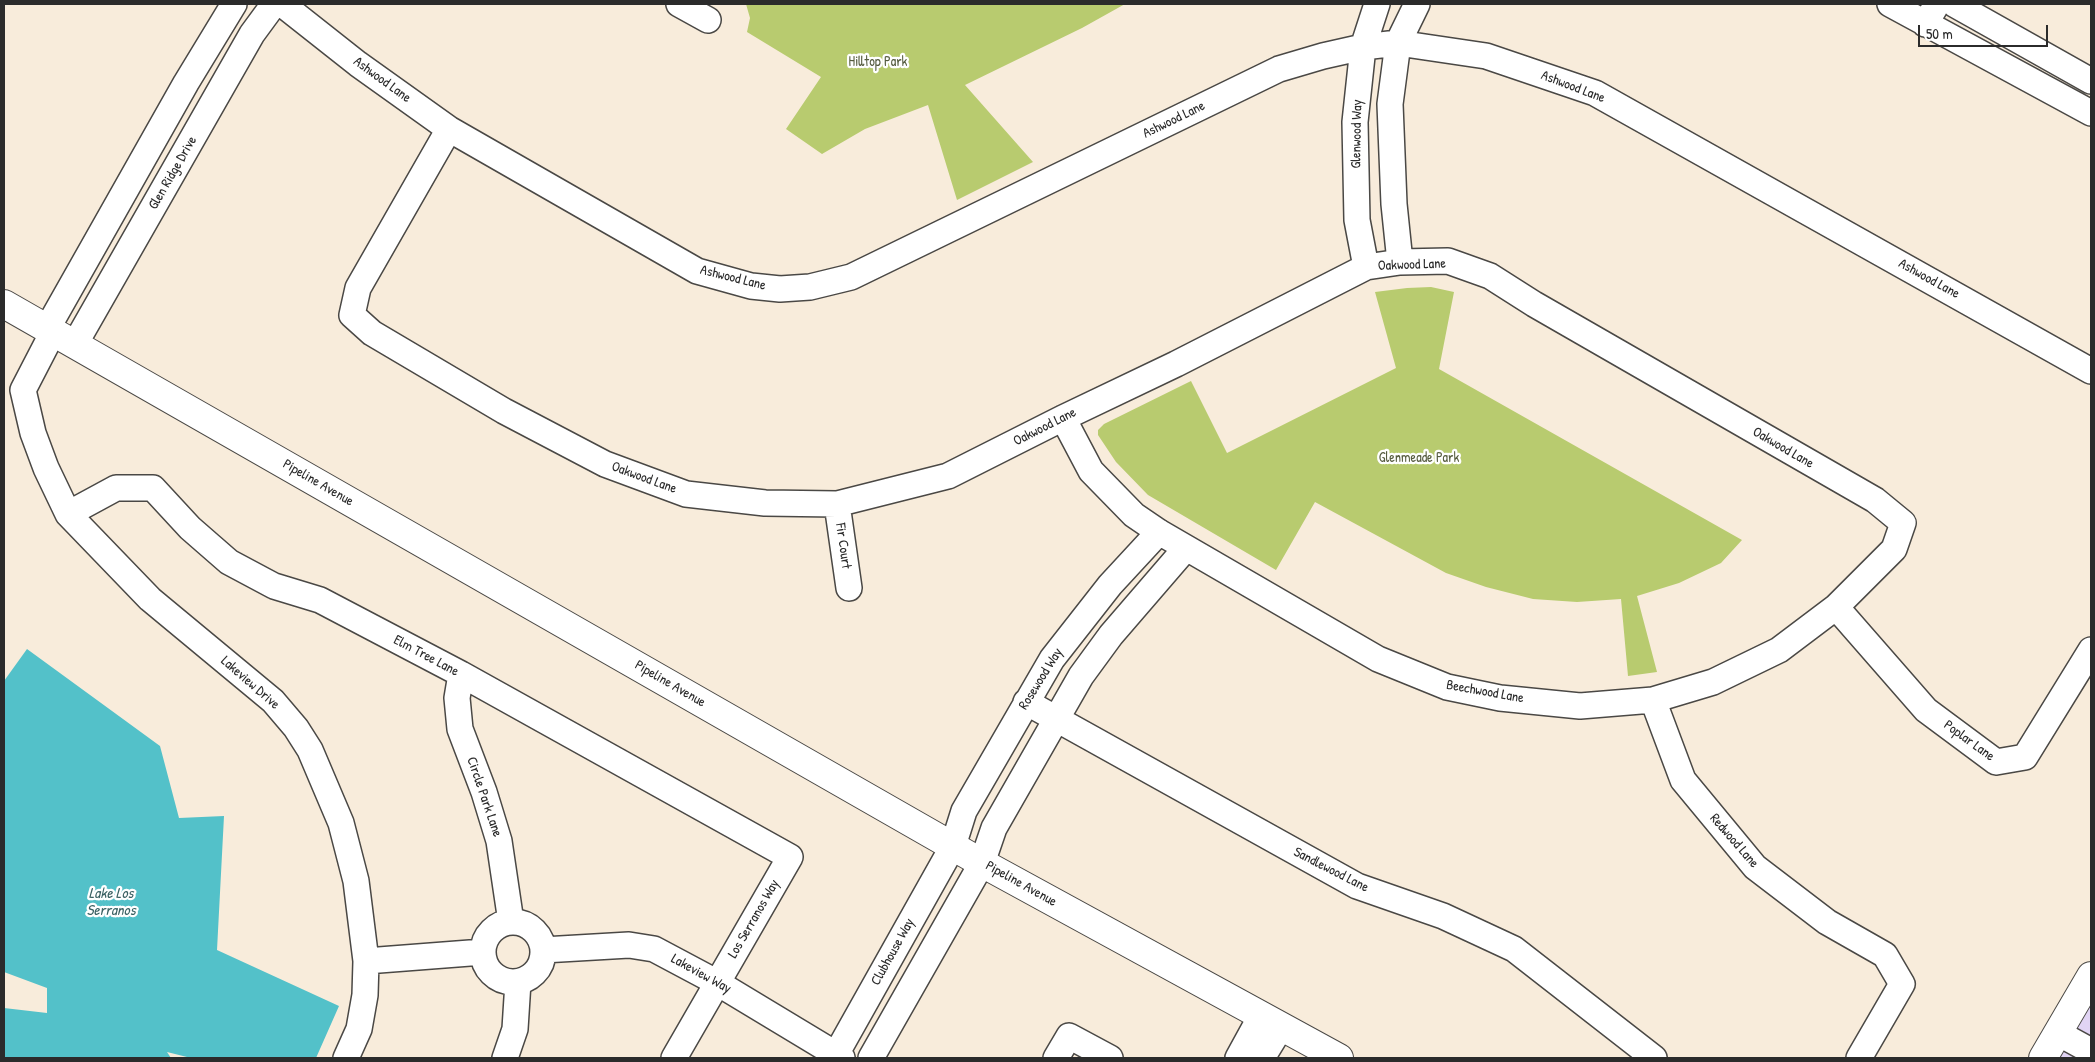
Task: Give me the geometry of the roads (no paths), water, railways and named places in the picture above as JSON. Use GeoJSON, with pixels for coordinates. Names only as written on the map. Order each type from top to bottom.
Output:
{"type":"FeatureCollection","features":[{"type":"Feature","properties":{"kind":"main road","name":"Pipeline Avenue"},"geometry":{"type":"LineString","coordinates":[[4,304],[982,863],[1339,1058]]}},
{"type":"Feature","properties":{"kind":"main road"},"geometry":{"type":"LineString","coordinates":[[2043,1058],[2091,976]]}},
{"type":"Feature","properties":{"kind":"street"},"geometry":{"type":"LineString","coordinates":[[58,335],[186,83],[234,4]]}},
{"type":"Feature","properties":{"kind":"street","name":"Glen Ridge Drive"},"geometry":{"type":"LineString","coordinates":[[58,335],[252,34],[274,4]]}},
{"type":"Feature","properties":{"kind":"street","name":"Ashwood Lane"},"geometry":{"type":"LineString","coordinates":[[282,4],[358,64],[449,129],[697,271],[751,286],[780,289],[810,287],[851,277],[1280,69],[1322,56],[1362,47],[1398,43],[1486,56],[1596,93],[2091,371]]}},
{"type":"Feature","properties":{"kind":"street"},"geometry":{"type":"LineString","coordinates":[[679,4],[708,20]]}},
{"type":"Feature","properties":{"kind":"street","name":"Glenwood Way"},"geometry":{"type":"LineString","coordinates":[[1366,267],[1357,220],[1355,132],[1362,47],[1377,4]]}},
{"type":"Feature","properties":{"kind":"street"},"geometry":{"type":"LineString","coordinates":[[1400,262],[1394,204],[1390,104],[1398,43],[1417,4]]}},
{"type":"Feature","properties":{"kind":"street"},"geometry":{"type":"LineString","coordinates":[[1890,4],[1931,14],[2091,113]]}},
{"type":"Feature","properties":{"kind":"street"},"geometry":{"type":"LineString","coordinates":[[1954,4],[2091,81]]}},
{"type":"Feature","properties":{"kind":"street","name":"Oakwood Lane"},"geometry":{"type":"LineString","coordinates":[[449,129],[358,288],[352,315],[372,333],[504,411],[605,464],[686,494],[766,503],[837,504],[948,476],[1366,267],[1400,262],[1448,261],[1490,276],[1534,304],[1875,500],[1903,523]]}},
{"type":"Feature","properties":{"kind":"street","name":"Lakeview Drive"},"geometry":{"type":"LineString","coordinates":[[58,335],[23,390],[34,433],[46,468],[68,514],[150,599],[273,701],[296,728],[310,750],[346,841],[361,913],[366,961],[365,995],[359,1029],[346,1058]]}},
{"type":"Feature","properties":{"kind":"street","name":"Beechwood Lane"},"geometry":{"type":"LineString","coordinates":[[1063,418],[1091,471],[1134,515],[1158,532],[1378,659],[1447,687],[1500,698],[1580,706],[1653,700],[1713,682],[1779,650],[1836,607],[1894,549],[1903,523]]}},
{"type":"Feature","properties":{"kind":"street","name":"Elm Tree Lane"},"geometry":{"type":"LineString","coordinates":[[68,514],[116,488],[153,488],[190,528],[229,562],[274,586],[320,600],[461,674],[790,857]]}},
{"type":"Feature","properties":{"kind":"street","name":"Fir Court"},"geometry":{"type":"LineString","coordinates":[[837,504],[849,588]]}},
{"type":"Feature","properties":{"kind":"street","name":"Rosewood Way"},"geometry":{"type":"LineString","coordinates":[[953,846],[964,811],[1052,659],[1082,618],[1158,532]]}},
{"type":"Feature","properties":{"kind":"street"},"geometry":{"type":"LineString","coordinates":[[871,1058],[982,863],[994,828],[1055,718],[1081,676],[1112,635],[1186,548]]}},
{"type":"Feature","properties":{"kind":"street","name":"Poplar Lane"},"geometry":{"type":"LineString","coordinates":[[1836,607],[1926,710],[1996,762],[2025,757],[2091,650]]}},
{"type":"Feature","properties":{"kind":"street","name":"Circle Park Lane"},"geometry":{"type":"LineString","coordinates":[[461,674],[457,698],[460,729],[484,792],[499,841],[511,922]]}},
{"type":"Feature","properties":{"kind":"street","name":"Redwood Lane"},"geometry":{"type":"LineString","coordinates":[[1653,700],[1683,780],[1755,867],[1826,922],[1884,955],[1902,984],[1859,1058]]}},
{"type":"Feature","properties":{"kind":"street","name":"Sandlewood Lane"},"geometry":{"type":"LineString","coordinates":[[1026,702],[1357,886],[1443,916],[1514,949],[1654,1058]]}},
{"type":"Feature","properties":{"kind":"street","name":"Clubhouse Way"},"geometry":{"type":"LineString","coordinates":[[837,1057],[953,846]]}},
{"type":"Feature","properties":{"kind":"street","name":"Los Serranos Way"},"geometry":{"type":"LineString","coordinates":[[674,1058],[716,982],[790,857]]}},
{"type":"Feature","properties":{"kind":"street"},"geometry":{"type":"LineString","coordinates":[[511,922],[527,925],[533,929],[539,935],[543,950],[542,959],[534,974],[518,982],[501,980],[494,975],[484,961],[482,952],[491,931],[504,923],[511,922]]}},
{"type":"Feature","properties":{"kind":"street","name":"Lakeview Way"},"geometry":{"type":"LineString","coordinates":[[543,950],[629,945],[654,949],[716,982],[837,1057]]}},
{"type":"Feature","properties":{"kind":"street"},"geometry":{"type":"LineString","coordinates":[[366,961],[482,952]]}},
{"type":"Feature","properties":{"kind":"street"},"geometry":{"type":"LineString","coordinates":[[505,1058],[515,1029],[518,982]]}},
{"type":"Feature","properties":{"kind":"street"},"geometry":{"type":"LineString","coordinates":[[1238,1058],[1271,1022]]}},
{"type":"Feature","properties":{"kind":"street"},"geometry":{"type":"LineString","coordinates":[[1262,1058],[1271,1022]]}},
{"type":"Feature","properties":{"kind":"street"},"geometry":{"type":"LineString","coordinates":[[2058,1033],[2091,1051]]}},
{"type":"Feature","properties":{"kind":"street"},"geometry":{"type":"LineString","coordinates":[[1056,1058],[1069,1036],[1110,1058]]}},
{"type":"Feature","properties":{"kind":"water","name":"Lake Los Serranos"},"geometry":{"type":"Polygon","coordinates":[[[27,649],[160,746],[179,818],[224,816],[217,950],[339,1006],[316,1058],[191,1058],[167,1052],[171,1058],[4,1058],[4,1008],[47,1013],[47,988],[4,972],[4,681],[27,649]]]}},
{"type":"Feature","properties":{"kind":"park label","name":"Hilltop Park"},"geometry":{"type":"Point","coordinates":[878,62]}},
{"type":"Feature","properties":{"kind":"park label","name":"Glenmeade Park"},"geometry":{"type":"Point","coordinates":[1419,458]}}]}
